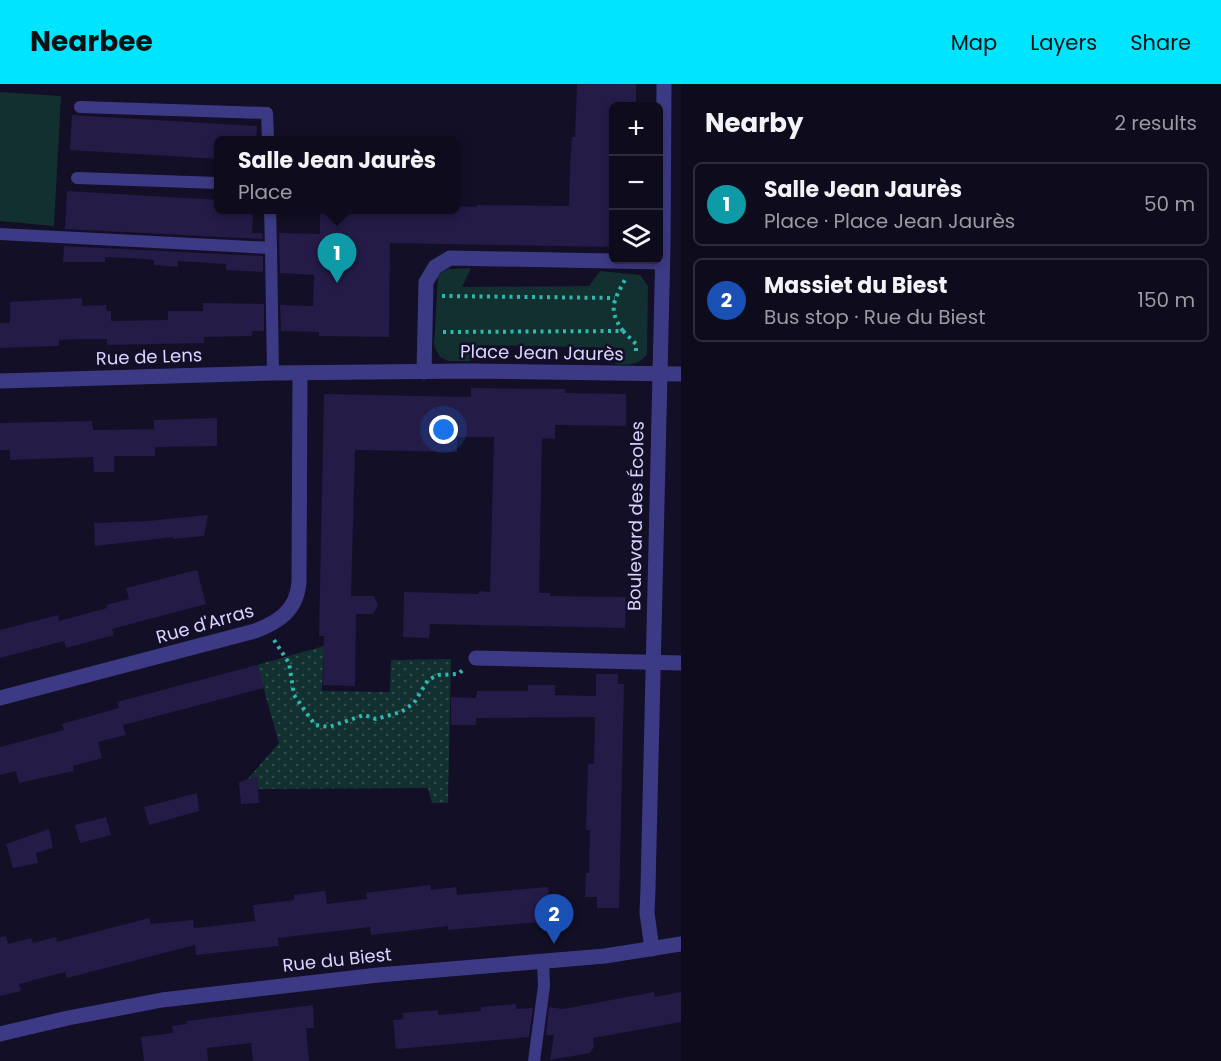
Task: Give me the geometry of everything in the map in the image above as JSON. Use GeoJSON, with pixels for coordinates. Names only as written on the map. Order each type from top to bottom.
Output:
{"type":"FeatureCollection","features":[{"type":"Feature","properties":{"kind":"street","name":"Boulevard des Écoles"},"geometry":{"type":"LineString","coordinates":[[663,210],[664,84]]}},
{"type":"Feature","properties":{"kind":"street"},"geometry":{"type":"LineString","coordinates":[[424,372],[426,282],[441,262],[450,258],[609,261]]}},
{"type":"Feature","properties":{"kind":"street","name":"Boulevard des Écoles"},"geometry":{"type":"LineString","coordinates":[[652,949],[647,896],[662,264]]}},
{"type":"Feature","properties":{"kind":"street","name":"Rue de Lens"},"geometry":{"type":"LineString","coordinates":[[0,381],[300,373]]}},
{"type":"Feature","properties":{"kind":"street","name":"Place Jean Jaurès"},"geometry":{"type":"LineString","coordinates":[[300,373],[681,375]]}},
{"type":"Feature","properties":{"kind":"street","name":"Rue d'Arras"},"geometry":{"type":"LineString","coordinates":[[0,698],[266,627],[290,610],[298,592],[300,373]]}},
{"type":"Feature","properties":{"kind":"street"},"geometry":{"type":"LineString","coordinates":[[476,658],[681,663]]}},
{"type":"Feature","properties":{"kind":"street","name":"Rue du Biest"},"geometry":{"type":"LineString","coordinates":[[0,1034],[162,1000],[378,975],[605,956],[681,944]]}},
{"type":"Feature","properties":{"kind":"lane"},"geometry":{"type":"LineString","coordinates":[[80,107],[267,113],[268,136]]}},
{"type":"Feature","properties":{"kind":"lane"},"geometry":{"type":"LineString","coordinates":[[77,178],[214,183]]}},
{"type":"Feature","properties":{"kind":"lane"},"geometry":{"type":"LineString","coordinates":[[270,214],[273,373]]}},
{"type":"Feature","properties":{"kind":"lane"},"geometry":{"type":"LineString","coordinates":[[0,234],[272,248]]}},
{"type":"Feature","properties":{"kind":"lane"},"geometry":{"type":"LineString","coordinates":[[534,1061],[544,987],[543,962]]}},
{"type":"Feature","properties":{"kind":"path"},"geometry":{"type":"LineString","coordinates":[[634,264],[615,298],[614,318],[636,344],[637,374]]}},
{"type":"Feature","properties":{"kind":"path"},"geometry":{"type":"LineString","coordinates":[[425,296],[615,298]]}},
{"type":"Feature","properties":{"kind":"path"},"geometry":{"type":"LineString","coordinates":[[425,333],[624,331]]}},
{"type":"Feature","properties":{"kind":"path"},"geometry":{"type":"LineString","coordinates":[[266,627],[289,663],[294,694],[315,725],[329,727],[364,715],[376,719],[401,712],[414,703],[428,680],[438,675],[458,674],[476,658]]}},
{"type":"Feature","properties":{"kind":"green space"},"geometry":{"type":"Polygon","coordinates":[[[0,92],[61,96],[54,226],[0,221],[0,92]]]}},
{"type":"Feature","properties":{"kind":"green space"},"geometry":{"type":"Polygon","coordinates":[[[471,268],[462,287],[589,286],[600,271],[640,275],[648,286],[647,354],[637,363],[615,364],[624,348],[478,345],[470,361],[448,361],[440,357],[434,346],[438,276],[449,269],[471,268]]]}},
{"type":"Feature","properties":{"kind":"green space"},"geometry":{"type":"Polygon","coordinates":[[[324,646],[322,691],[390,692],[391,660],[451,659],[448,803],[432,803],[428,788],[239,789],[279,743],[257,665],[324,646]]]}},
{"type":"Feature","properties":{"kind":"building"},"geometry":{"type":"Polygon","coordinates":[[[577,84],[636,84],[636,102],[609,102],[609,247],[390,243],[389,337],[319,336],[319,332],[281,331],[280,305],[313,306],[314,275],[280,273],[279,233],[320,234],[320,214],[460,214],[460,206],[569,206],[572,137],[575,137],[577,84]]]}},
{"type":"Feature","properties":{"kind":"building"},"geometry":{"type":"Polygon","coordinates":[[[72,115],[257,126],[256,136],[214,136],[214,159],[70,150],[72,115]]]}},
{"type":"Feature","properties":{"kind":"building"},"geometry":{"type":"Polygon","coordinates":[[[67,191],[214,200],[214,214],[253,214],[252,233],[262,233],[263,239],[65,229],[67,191]]]}},
{"type":"Feature","properties":{"kind":"building"},"geometry":{"type":"Polygon","coordinates":[[[64,246],[263,256],[263,272],[226,270],[226,264],[178,261],[178,267],[154,265],[154,260],[130,258],[105,257],[105,262],[63,262],[64,246]]]}},
{"type":"Feature","properties":{"kind":"building"},"geometry":{"type":"Polygon","coordinates":[[[82,298],[82,306],[106,305],[107,311],[111,311],[111,321],[168,320],[168,311],[203,311],[203,303],[264,304],[264,331],[252,331],[252,336],[204,337],[204,343],[107,345],[107,339],[83,339],[59,340],[59,346],[0,348],[0,323],[10,323],[10,302],[82,298]]]}},
{"type":"Feature","properties":{"kind":"building"},"geometry":{"type":"Polygon","coordinates":[[[471,388],[565,389],[565,393],[626,394],[626,426],[555,425],[555,439],[542,438],[539,593],[550,593],[550,596],[626,597],[625,628],[430,624],[429,638],[403,637],[404,592],[479,594],[479,591],[490,592],[494,437],[457,437],[457,452],[355,450],[351,596],[374,596],[378,605],[373,614],[356,614],[355,686],[323,685],[324,636],[319,636],[324,394],[471,397],[471,388]]]}},
{"type":"Feature","properties":{"kind":"building"},"geometry":{"type":"Polygon","coordinates":[[[217,418],[217,446],[155,447],[155,456],[114,456],[114,472],[94,472],[93,457],[10,460],[10,450],[0,450],[0,423],[92,421],[93,430],[154,429],[154,420],[217,418]]]}},
{"type":"Feature","properties":{"kind":"building"},"geometry":{"type":"Polygon","coordinates":[[[208,515],[204,536],[173,539],[173,537],[95,546],[94,523],[208,515]]]}},
{"type":"Feature","properties":{"kind":"building"},"geometry":{"type":"Polygon","coordinates":[[[197,570],[206,604],[112,629],[114,635],[66,648],[64,641],[0,658],[0,630],[58,615],[59,621],[107,608],[106,605],[129,599],[126,588],[197,570]]]}},
{"type":"Feature","properties":{"kind":"building"},"geometry":{"type":"Polygon","coordinates":[[[257,665],[264,688],[123,725],[126,735],[98,742],[102,758],[73,766],[74,771],[19,783],[16,771],[0,775],[0,747],[64,730],[62,724],[119,708],[117,702],[257,665]]]}},
{"type":"Feature","properties":{"kind":"building"},"geometry":{"type":"Polygon","coordinates":[[[596,674],[618,674],[618,684],[624,684],[619,908],[597,908],[597,897],[585,897],[586,873],[589,873],[590,830],[586,830],[588,764],[594,764],[595,717],[476,718],[476,725],[451,725],[451,697],[476,698],[477,691],[528,691],[528,685],[555,685],[555,695],[596,696],[596,674]]]}},
{"type":"Feature","properties":{"kind":"building"},"geometry":{"type":"Polygon","coordinates":[[[257,777],[259,803],[241,804],[239,782],[257,777]]]}},
{"type":"Feature","properties":{"kind":"building"},"geometry":{"type":"Polygon","coordinates":[[[197,793],[199,811],[149,825],[144,807],[197,793]]]}},
{"type":"Feature","properties":{"kind":"building"},"geometry":{"type":"Polygon","coordinates":[[[106,817],[111,835],[80,843],[75,825],[106,817]]]}},
{"type":"Feature","properties":{"kind":"building"},"geometry":{"type":"Polygon","coordinates":[[[49,829],[53,848],[36,853],[38,863],[13,868],[6,844],[49,829]]]}},
{"type":"Feature","properties":{"kind":"building"},"geometry":{"type":"Polygon","coordinates":[[[430,885],[431,890],[456,887],[457,895],[548,887],[551,921],[448,930],[448,926],[371,935],[370,927],[278,938],[279,946],[196,955],[195,945],[67,978],[65,972],[19,984],[21,991],[0,996],[0,937],[6,936],[8,944],[31,938],[33,943],[56,937],[57,942],[149,918],[151,924],[193,920],[194,928],[255,921],[253,905],[294,900],[294,895],[325,891],[327,904],[367,899],[366,893],[430,885]]]}},
{"type":"Feature","properties":{"kind":"building"},"geometry":{"type":"Polygon","coordinates":[[[654,992],[655,997],[681,992],[681,1022],[593,1038],[594,1047],[590,1053],[550,1060],[554,1035],[546,1035],[549,1007],[563,1009],[654,992]]]}},
{"type":"Feature","properties":{"kind":"building"},"geometry":{"type":"Polygon","coordinates":[[[516,1004],[516,1009],[533,1008],[529,1037],[396,1049],[393,1020],[403,1019],[403,1013],[438,1010],[438,1015],[481,1011],[481,1007],[516,1004]]]}},
{"type":"Feature","properties":{"kind":"building"},"geometry":{"type":"Polygon","coordinates":[[[313,1005],[314,1028],[306,1028],[309,1061],[253,1061],[251,1043],[207,1048],[208,1061],[144,1061],[141,1037],[173,1033],[172,1026],[187,1024],[187,1021],[313,1005]]]}},
{"type":"Feature","properties":{"kind":"place","name":"Salle Jean Jaurès"},"geometry":{"type":"Point","coordinates":[337,283]}},
{"type":"Feature","properties":{"kind":"place","name":"Massiet du Biest"},"geometry":{"type":"Point","coordinates":[554,944]}}]}
